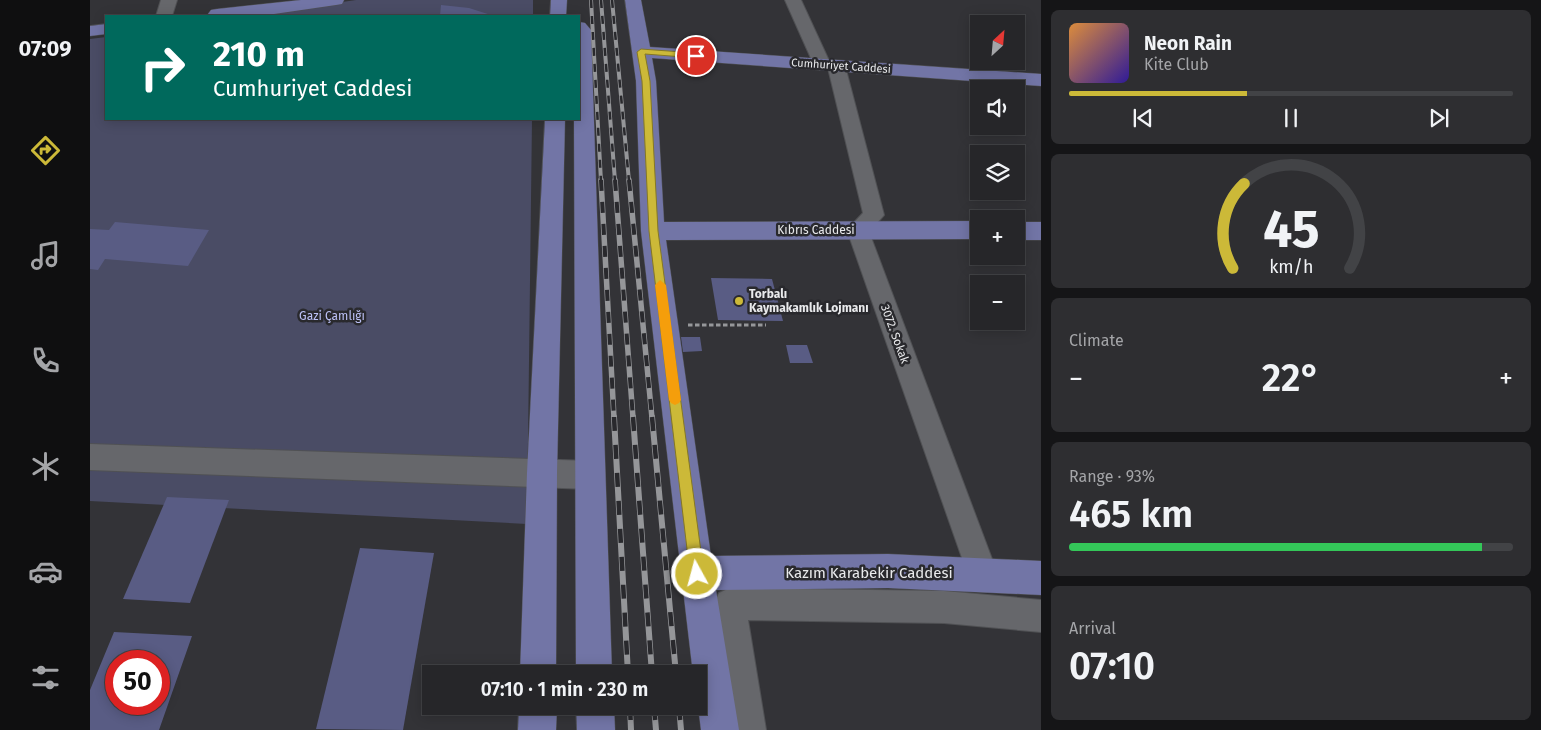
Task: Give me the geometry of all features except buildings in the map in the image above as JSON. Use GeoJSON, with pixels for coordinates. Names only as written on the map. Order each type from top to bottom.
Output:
{"type":"FeatureCollection","features":[{"type":"Feature","properties":{"kind":"main road"},"geometry":{"type":"LineString","coordinates":[[217,14],[301,0]]}},
{"type":"Feature","properties":{"kind":"main road"},"geometry":{"type":"LineString","coordinates":[[207,15],[274,9],[336,0]]}},
{"type":"Feature","properties":{"kind":"main road"},"geometry":{"type":"LineString","coordinates":[[633,0],[646,81],[654,231],[665,325],[697,574],[720,730]]}},
{"type":"Feature","properties":{"kind":"main road"},"geometry":{"type":"LineString","coordinates":[[580,28],[582,30],[594,665]]}},
{"type":"Feature","properties":{"kind":"main road"},"geometry":{"type":"LineString","coordinates":[[90,31],[105,29]]}},
{"type":"Feature","properties":{"kind":"main road","name":"Cumhuriyet Caddesi"},"geometry":{"type":"LineString","coordinates":[[641,52],[1041,80]]}},
{"type":"Feature","properties":{"kind":"main road"},"geometry":{"type":"LineString","coordinates":[[538,665],[542,474],[555,120]]}},
{"type":"Feature","properties":{"kind":"main road","name":"Kıbrıs Caddesi"},"geometry":{"type":"LineString","coordinates":[[654,231],[970,230]]}},
{"type":"Feature","properties":{"kind":"main road"},"geometry":{"type":"LineString","coordinates":[[1025,231],[1041,231]]}},
{"type":"Feature","properties":{"kind":"main road","name":"Kazım Karabekir Caddesi"},"geometry":{"type":"LineString","coordinates":[[697,574],[888,572],[1041,578]]}},
{"type":"Feature","properties":{"kind":"main road"},"geometry":{"type":"LineString","coordinates":[[537,730],[538,715]]}},
{"type":"Feature","properties":{"kind":"main road"},"geometry":{"type":"LineString","coordinates":[[595,715],[596,730]]}},
{"type":"Feature","properties":{"kind":"street"},"geometry":{"type":"LineString","coordinates":[[164,15],[169,0]]}},
{"type":"Feature","properties":{"kind":"street"},"geometry":{"type":"LineString","coordinates":[[793,0],[829,65],[874,215],[858,230]]}},
{"type":"Feature","properties":{"kind":"street","name":"3072. Sokak"},"geometry":{"type":"LineString","coordinates":[[858,230],[983,575]]}},
{"type":"Feature","properties":{"kind":"street"},"geometry":{"type":"LineString","coordinates":[[90,457],[589,476]]}},
{"type":"Feature","properties":{"kind":"street"},"geometry":{"type":"LineString","coordinates":[[749,730],[730,604],[944,607],[1041,616]]}},
{"type":"Feature","properties":{"kind":"path"},"geometry":{"type":"LineString","coordinates":[[665,325],[766,324]]}},
{"type":"Feature","properties":{"kind":"green space"},"geometry":{"type":"Polygon","coordinates":[[[356,0],[533,0],[533,15],[252,15],[356,0]]]}},
{"type":"Feature","properties":{"kind":"green space","name":"Gazi Çamlığı"},"geometry":{"type":"Polygon","coordinates":[[[105,37],[105,120],[532,120],[527,524],[90,501],[90,39],[105,37]]]}},
{"type":"Feature","properties":{"kind":"railway"},"geometry":{"type":"LineString","coordinates":[[591,0],[601,181]]}},
{"type":"Feature","properties":{"kind":"railway"},"geometry":{"type":"LineString","coordinates":[[601,0],[615,181]]}},
{"type":"Feature","properties":{"kind":"railway"},"geometry":{"type":"LineString","coordinates":[[612,0],[629,181]]}},
{"type":"Feature","properties":{"kind":"railway"},"geometry":{"type":"LineString","coordinates":[[601,180],[614,418]]}},
{"type":"Feature","properties":{"kind":"railway"},"geometry":{"type":"LineString","coordinates":[[615,180],[633,418]]}},
{"type":"Feature","properties":{"kind":"railway"},"geometry":{"type":"LineString","coordinates":[[629,180],[652,418]]}},
{"type":"Feature","properties":{"kind":"railway"},"geometry":{"type":"LineString","coordinates":[[614,417],[628,665]]}},
{"type":"Feature","properties":{"kind":"railway"},"geometry":{"type":"LineString","coordinates":[[633,417],[651,665]]}},
{"type":"Feature","properties":{"kind":"railway"},"geometry":{"type":"LineString","coordinates":[[652,417],[675,665]]}},
{"type":"Feature","properties":{"kind":"railway"},"geometry":{"type":"LineString","coordinates":[[630,715],[631,730]]}},
{"type":"Feature","properties":{"kind":"railway"},"geometry":{"type":"LineString","coordinates":[[655,715],[656,730]]}},
{"type":"Feature","properties":{"kind":"railway"},"geometry":{"type":"LineString","coordinates":[[680,715],[681,730]]}},
{"type":"Feature","properties":{"kind":"slow traffic"},"geometry":{"type":"LineString","coordinates":[[660,285],[675,400]]}},
{"type":"Feature","properties":{"kind":"place","name":"Torbalı Kaymakamlık Lojmanı"},"geometry":{"type":"Point","coordinates":[739,301]}},
{"type":"Feature","properties":{"kind":"route"},"geometry":{"type":"LineString","coordinates":[[696,56],[641,52],[646,81],[654,231],[697,574]]}}]}
